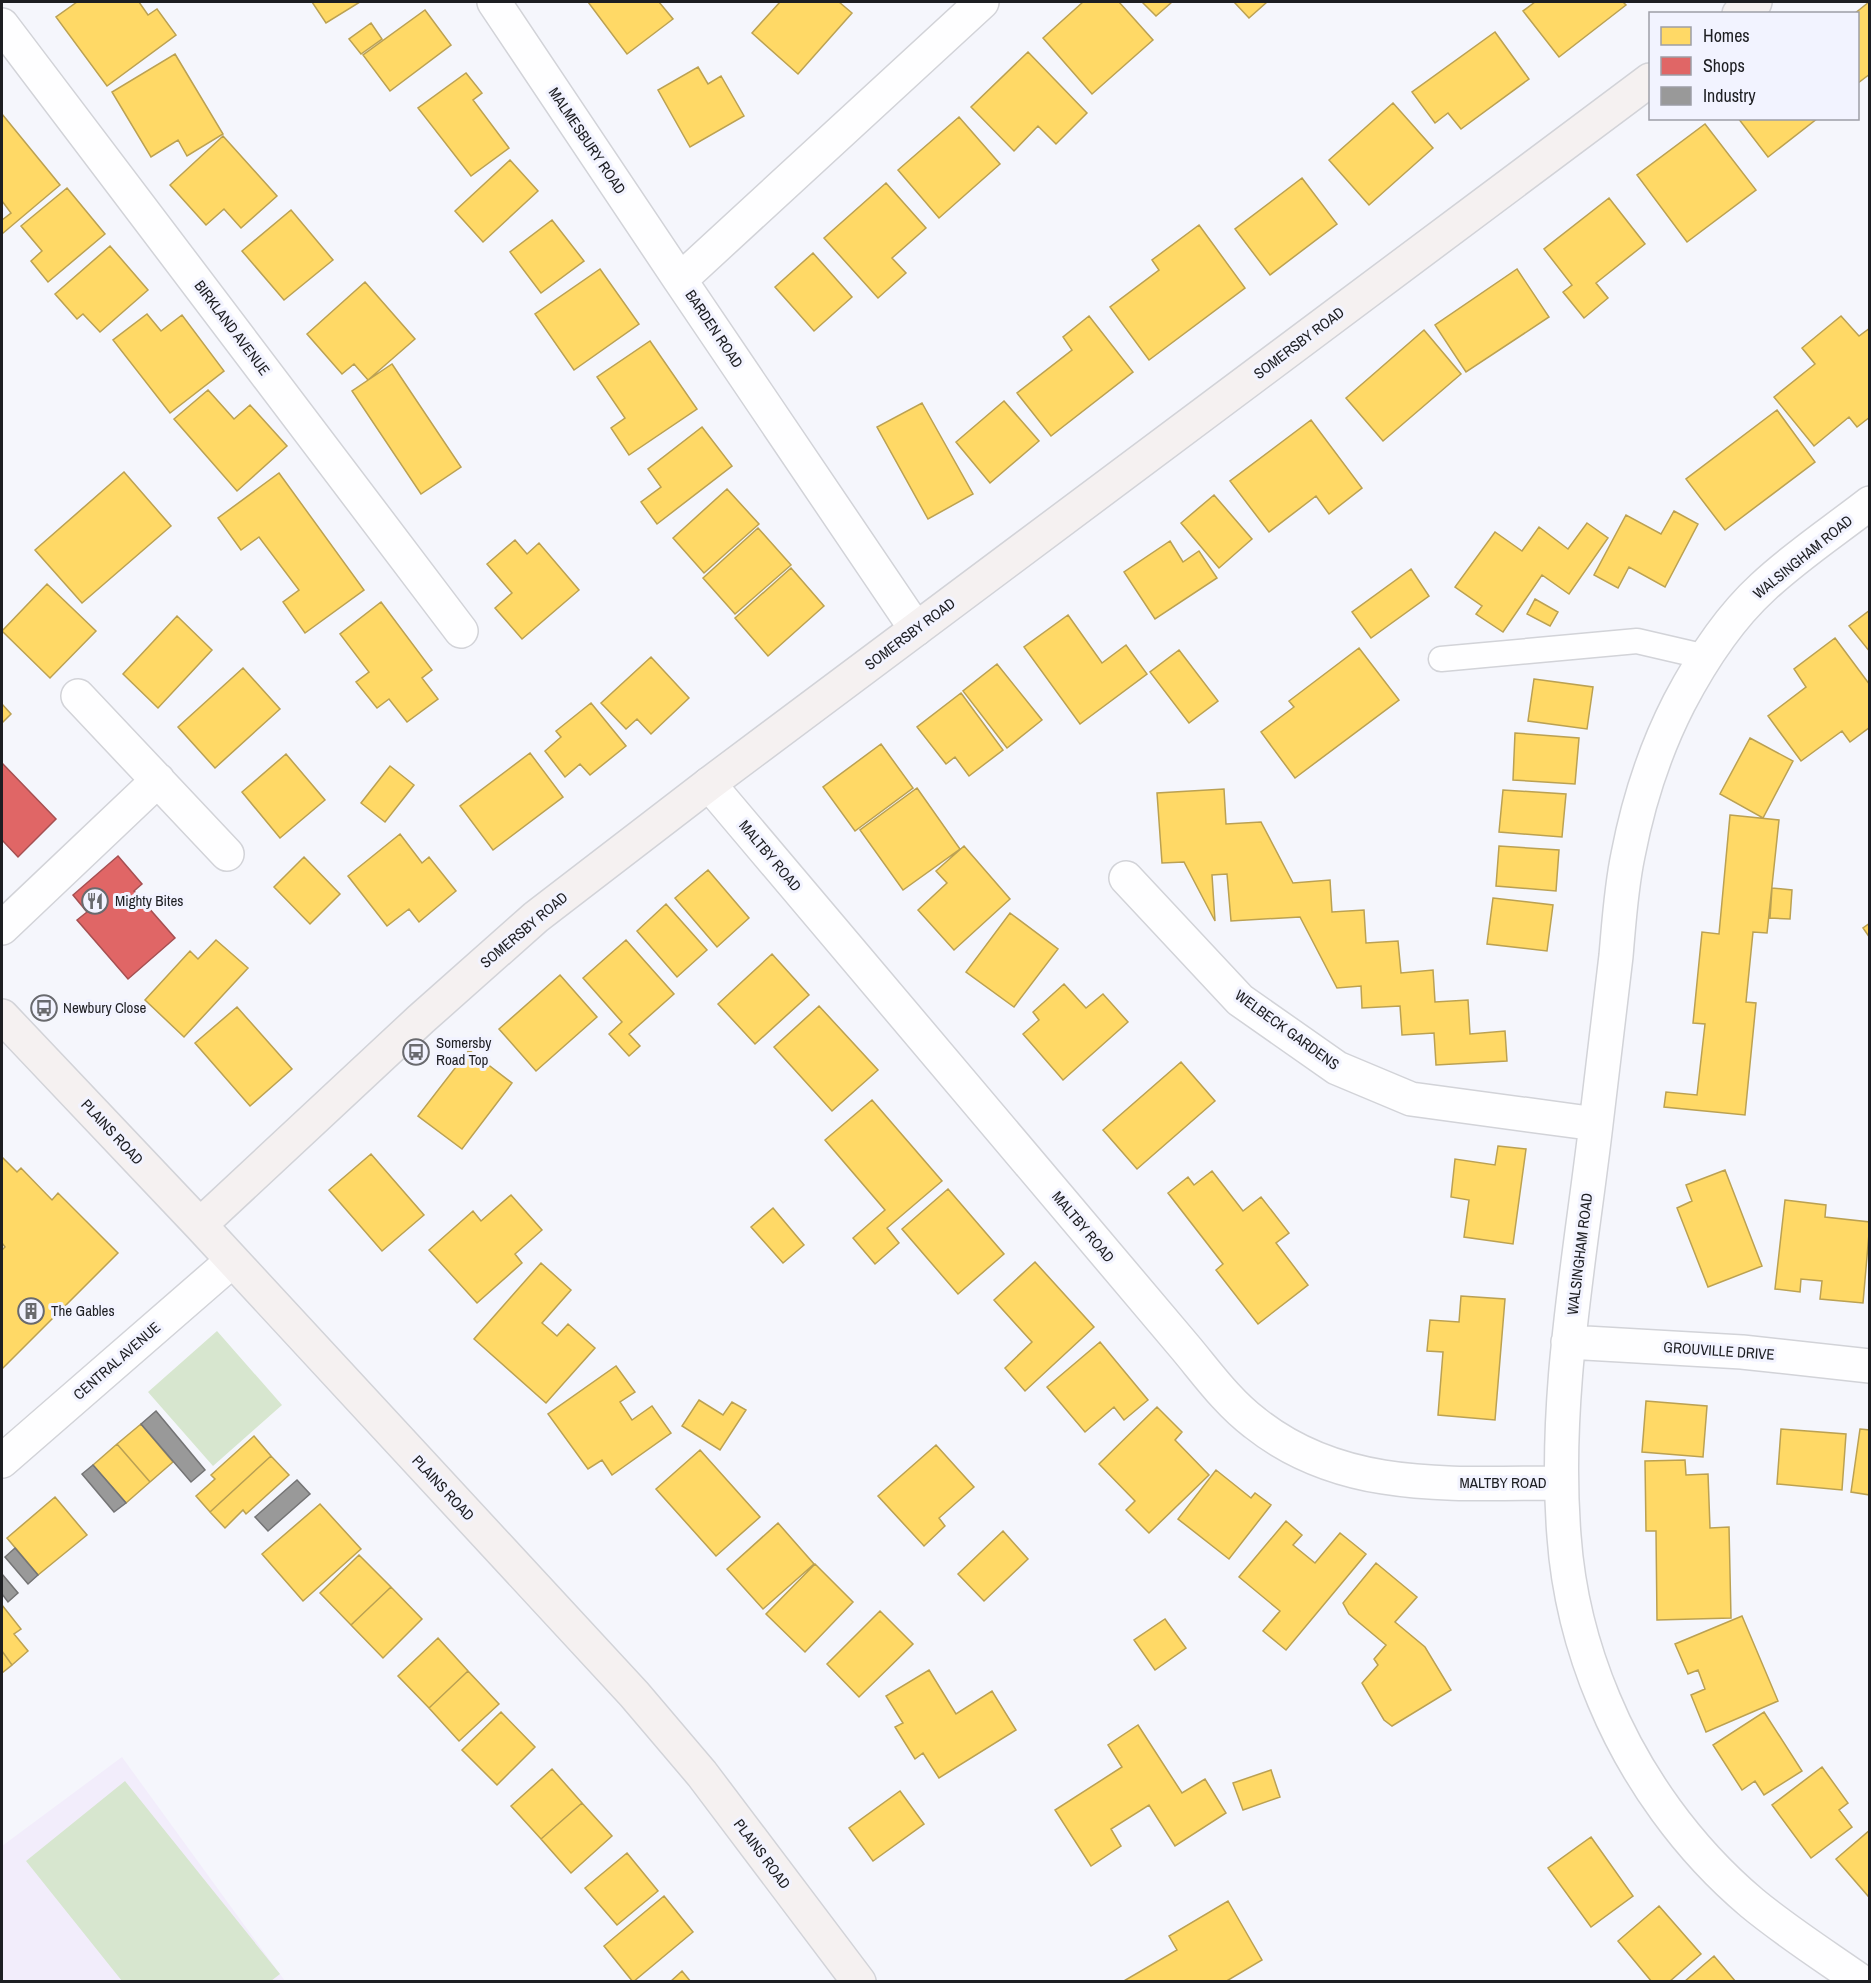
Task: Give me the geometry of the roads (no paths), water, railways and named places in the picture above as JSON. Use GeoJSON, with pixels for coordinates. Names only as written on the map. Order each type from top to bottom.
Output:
{"type":"FeatureCollection","features":[{"type":"Feature","properties":{"kind":"street","name":"MALMESBURY ROAD"},"geometry":{"type":"LineString","coordinates":[[494,2],[680,280]]}},
{"type":"Feature","properties":{"kind":"street","name":"BARDEN ROAD"},"geometry":{"type":"LineString","coordinates":[[916,629],[680,280],[982,2]]}},
{"type":"Feature","properties":{"kind":"street"},"geometry":{"type":"LineString","coordinates":[[1742,12],[1755,2]]}},
{"type":"Feature","properties":{"kind":"street","name":"BIRKLAND AVENUE"},"geometry":{"type":"LineString","coordinates":[[2,25],[461,631]]}},
{"type":"Feature","properties":{"kind":"street","name":"SOMERSBY ROAD"},"geometry":{"type":"LineString","coordinates":[[200,1225],[421,1019],[536,918],[709,784],[1649,81]]}},
{"type":"Feature","properties":{"kind":"street","name":"WALSINGHAM ROAD"},"geometry":{"type":"LineString","coordinates":[[1862,1982],[1788,1931],[1716,1870],[1684,1834],[1656,1796],[1633,1758],[1604,1699],[1585,1647],[1571,1593],[1564,1539],[1561,1483],[1568,1342],[1627,857],[1640,804],[1656,755],[1677,707],[1728,625],[1762,588],[1869,504]]}},
{"type":"Feature","properties":{"kind":"street"},"geometry":{"type":"LineString","coordinates":[[78,696],[228,854]]}},
{"type":"Feature","properties":{"kind":"street"},"geometry":{"type":"LineString","coordinates":[[2,928],[158,780]]}},
{"type":"Feature","properties":{"kind":"street","name":"MALTBY ROAD"},"geometry":{"type":"LineString","coordinates":[[709,784],[1231,1401],[1255,1424],[1282,1441],[1333,1466],[1387,1479],[1421,1483],[1561,1483]]}},
{"type":"Feature","properties":{"kind":"street","name":"WELBECK GARDENS"},"geometry":{"type":"LineString","coordinates":[[1126,878],[1240,1000],[1337,1068],[1411,1099],[1596,1124]]}},
{"type":"Feature","properties":{"kind":"street","name":"PLAINS ROAD"},"geometry":{"type":"LineString","coordinates":[[2,1016],[200,1225],[634,1694],[702,1774],[859,1982]]}},
{"type":"Feature","properties":{"kind":"street","name":"CENTRAL AVENUE"},"geometry":{"type":"LineString","coordinates":[[2,1461],[232,1261]]}},
{"type":"Feature","properties":{"kind":"street","name":"GROUVILLE DRIVE"},"geometry":{"type":"LineString","coordinates":[[1568,1342],[1742,1352],[1869,1366]]}},
{"type":"Feature","properties":{"kind":"lane"},"geometry":{"type":"LineString","coordinates":[[1442,659],[1637,642],[1706,657]]}},
{"type":"Feature","properties":{"kind":"place","name":"Mighty Bites"},"geometry":{"type":"Point","coordinates":[95,901]}},
{"type":"Feature","properties":{"kind":"place","name":"Newbury Close"},"geometry":{"type":"Point","coordinates":[44,1008]}},
{"type":"Feature","properties":{"kind":"place","name":"Somersby Road Top"},"geometry":{"type":"Point","coordinates":[416,1052]}},
{"type":"Feature","properties":{"kind":"place","name":"The Gables"},"geometry":{"type":"Point","coordinates":[31,1311]}}]}
